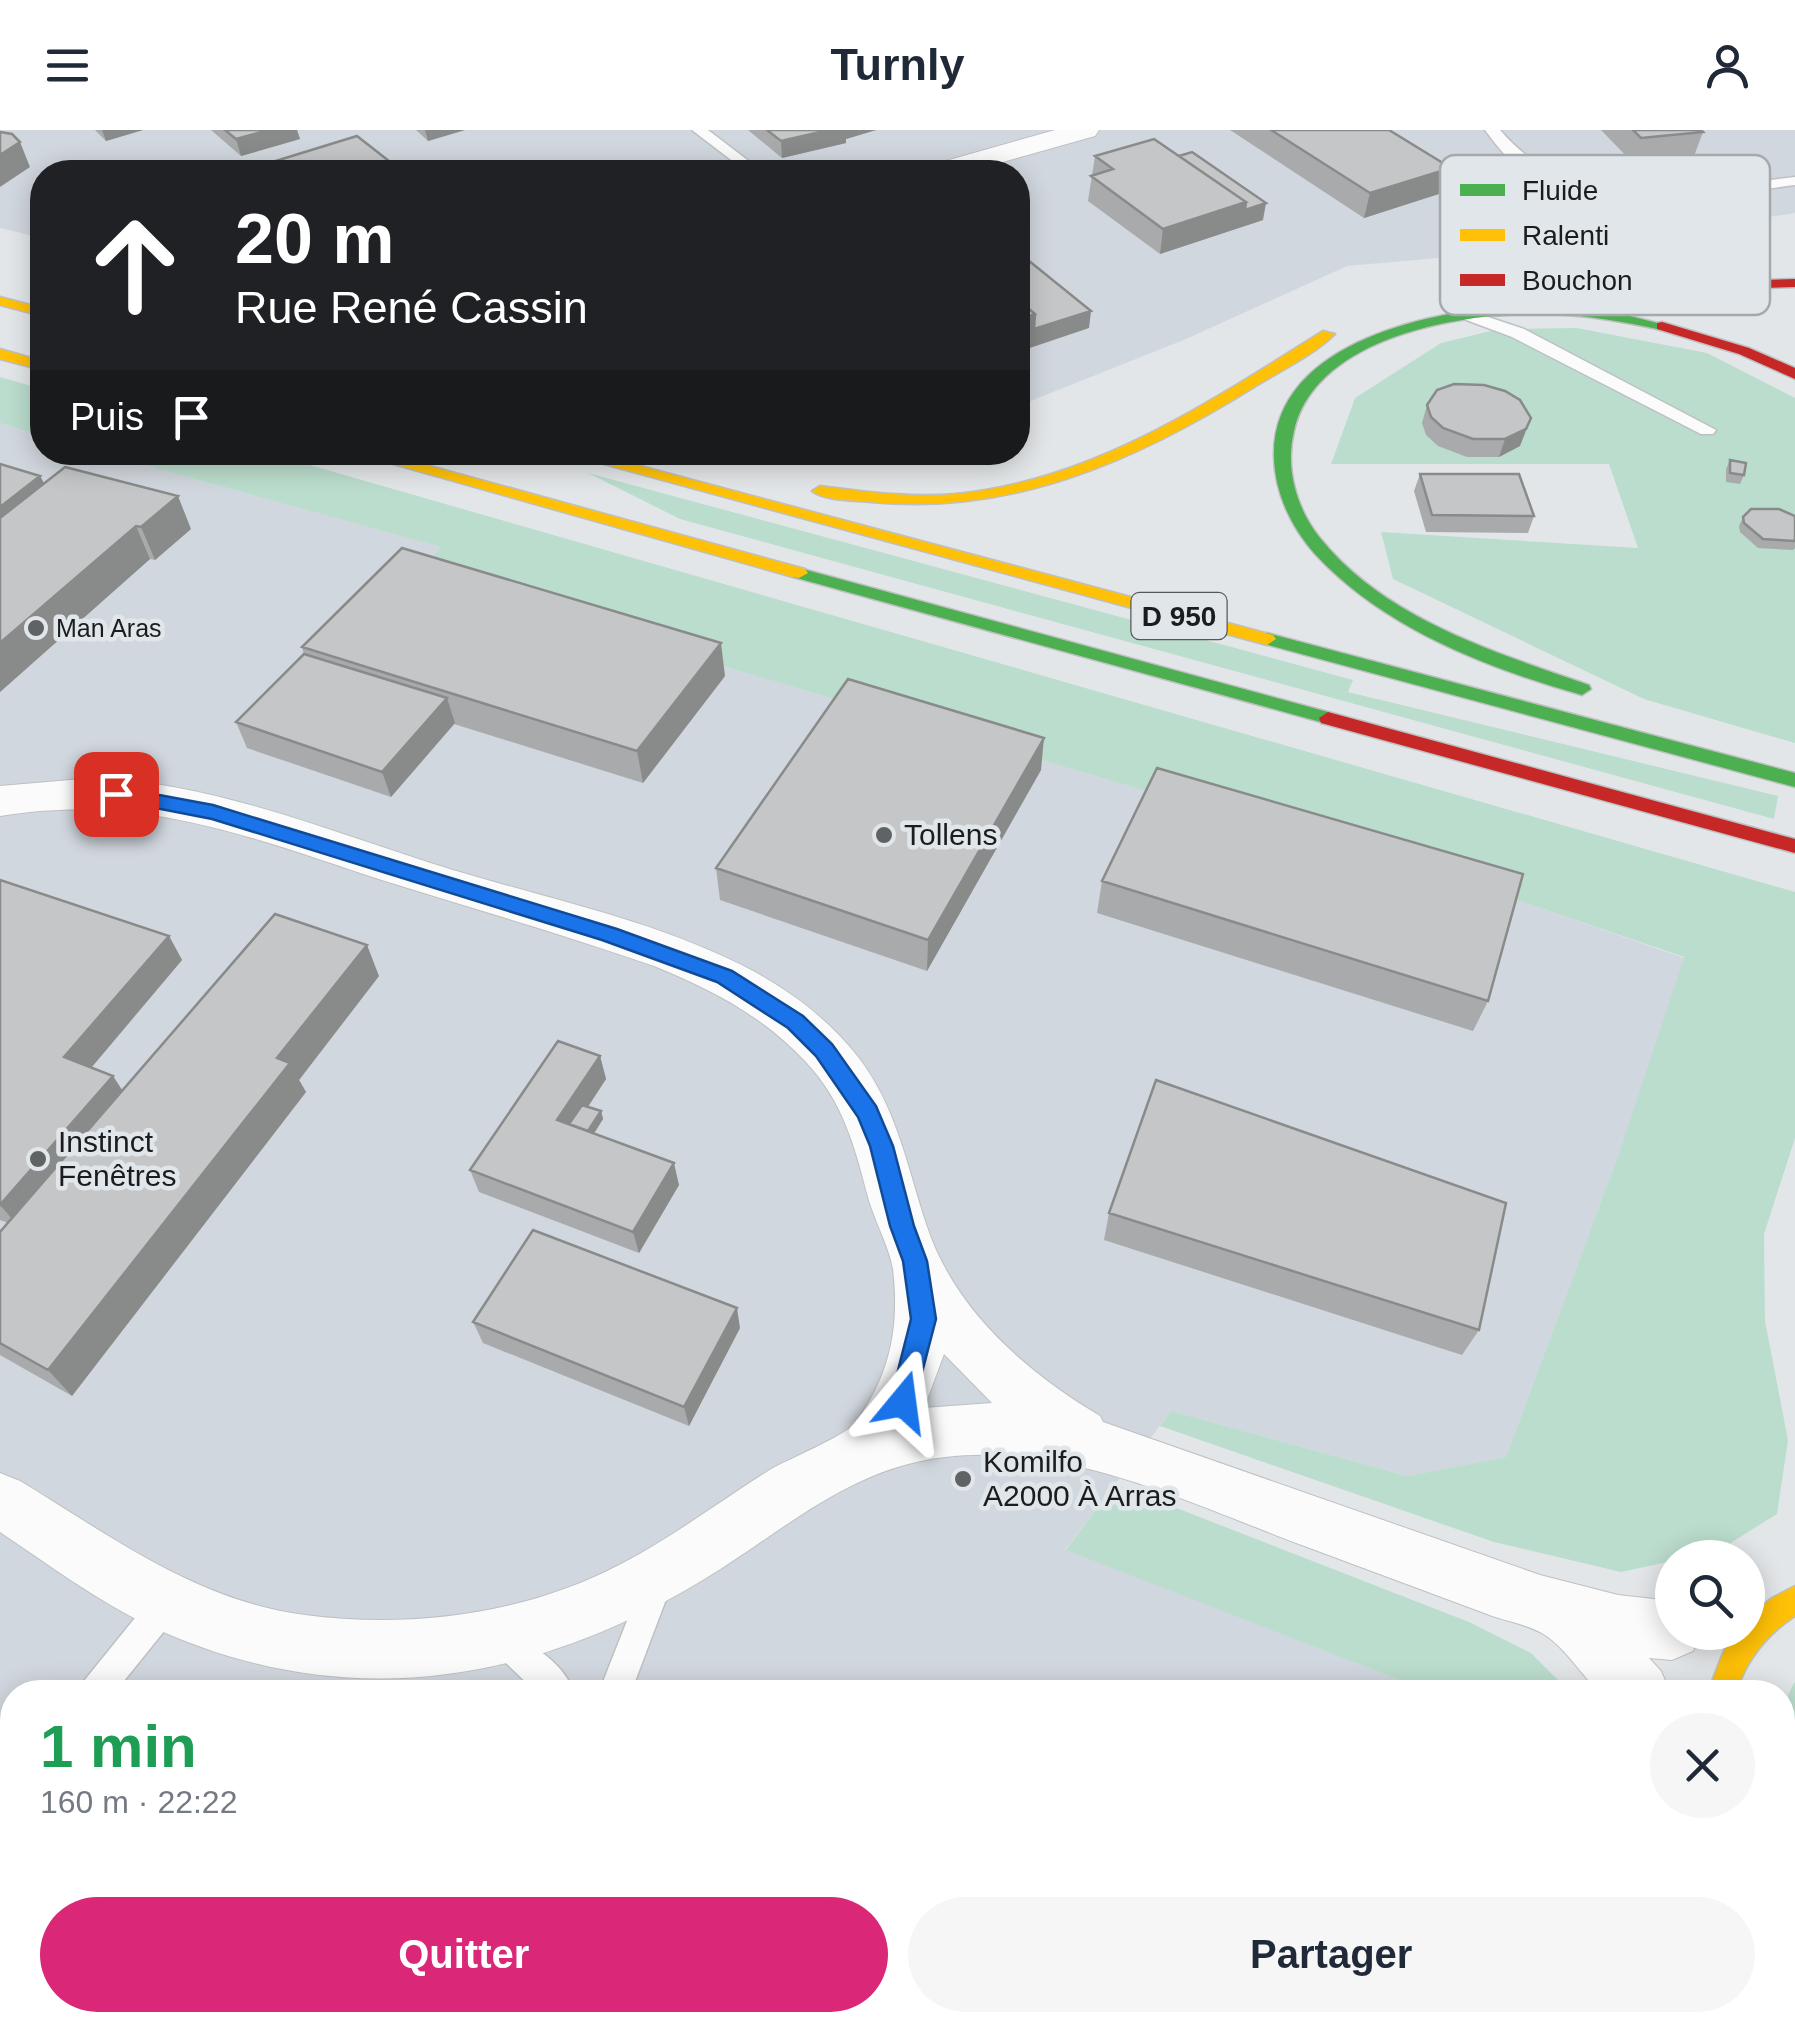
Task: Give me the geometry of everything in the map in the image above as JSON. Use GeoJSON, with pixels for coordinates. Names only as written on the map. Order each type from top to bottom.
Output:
{"type":"FeatureCollection","features":[{"type":"Feature","properties":{"kind":"main road"},"geometry":{"type":"LineString","coordinates":[[0,301],[30,309]]}},
{"type":"Feature","properties":{"kind":"main road"},"geometry":{"type":"LineString","coordinates":[[1386,311],[1440,302]]}},
{"type":"Feature","properties":{"kind":"main road"},"geometry":{"type":"LineString","coordinates":[[1467,315],[1411,328],[1356,349],[1303,387],[1291,405],[1282,441],[1290,500],[1314,543],[1380,600],[1460,644],[1606,698]]}},
{"type":"Feature","properties":{"kind":"main road"},"geometry":{"type":"LineString","coordinates":[[1592,315],[1682,331],[1795,371]]}},
{"type":"Feature","properties":{"kind":"main road"},"geometry":{"type":"LineString","coordinates":[[792,486],[864,498],[938,499],[1000,492],[1066,478],[1148,444],[1348,324]]}},
{"type":"Feature","properties":{"kind":"main road"},"geometry":{"type":"LineString","coordinates":[[0,354],[30,363]]}},
{"type":"Feature","properties":{"kind":"main road","name":"D 950"},"geometry":{"type":"LineString","coordinates":[[406,465],[1790,845]]}},
{"type":"Feature","properties":{"kind":"main road","name":"D 950"},"geometry":{"type":"LineString","coordinates":[[619,465],[1792,767]]}},
{"type":"Feature","properties":{"kind":"main road"},"geometry":{"type":"LineString","coordinates":[[707,465],[715,467]]}},
{"type":"Feature","properties":{"kind":"main road"},"geometry":{"type":"LineString","coordinates":[[1419,744],[1585,806],[1726,852]]}},
{"type":"Feature","properties":{"kind":"main road"},"geometry":{"type":"LineString","coordinates":[[1726,1680],[1731,1664],[1775,1611]]}},
{"type":"Feature","properties":{"kind":"street"},"geometry":{"type":"LineString","coordinates":[[980,160],[1084,130]]}},
{"type":"Feature","properties":{"kind":"street"},"geometry":{"type":"LineString","coordinates":[[0,801],[84,792],[185,804],[610,934],[725,976],[796,1022],[848,1080],[882,1146],[915,1261],[934,1298],[991,1369],[1025,1399],[1106,1448]]}},
{"type":"Feature","properties":{"kind":"street"},"geometry":{"type":"LineString","coordinates":[[870,1447],[903,1402],[916,1362],[923,1319],[915,1261]]}},
{"type":"Feature","properties":{"kind":"street"},"geometry":{"type":"LineString","coordinates":[[3,1507],[167,1603],[206,1619],[294,1644],[389,1651],[488,1640],[574,1614],[662,1574],[788,1486],[870,1447],[956,1430],[996,1429],[1106,1448],[1566,1615],[1655,1628]]}},
{"type":"Feature","properties":{"kind":"street"},"geometry":{"type":"LineString","coordinates":[[1566,1615],[1628,1680]]}},
{"type":"Feature","properties":{"kind":"lane"},"geometry":{"type":"LineString","coordinates":[[699,130],[740,160]]}},
{"type":"Feature","properties":{"kind":"lane"},"geometry":{"type":"LineString","coordinates":[[1492,130],[1514,155]]}},
{"type":"Feature","properties":{"kind":"lane"},"geometry":{"type":"LineString","coordinates":[[1770,184],[1795,181]]}},
{"type":"Feature","properties":{"kind":"lane"},"geometry":{"type":"LineString","coordinates":[[1467,315],[1518,333],[1707,430]]}},
{"type":"Feature","properties":{"kind":"lane"},"geometry":{"type":"LineString","coordinates":[[620,1680],[662,1574]]}},
{"type":"Feature","properties":{"kind":"lane"},"geometry":{"type":"LineString","coordinates":[[106,1680],[167,1603]]}},
{"type":"Feature","properties":{"kind":"lane"},"geometry":{"type":"LineString","coordinates":[[488,1640],[517,1652],[546,1680]]}},
{"type":"Feature","properties":{"kind":"shaded area"},"geometry":{"type":"Polygon","coordinates":[[[0,130],[1795,130],[1795,213],[1770,217],[1770,155],[1440,155],[1440,258],[1347,266],[1186,339],[1030,401],[1030,160],[30,160],[30,235],[0,228],[0,130]]]}},
{"type":"Feature","properties":{"kind":"shaded area"},"geometry":{"type":"Polygon","coordinates":[[[0,423],[30,432],[30,465],[144,465],[442,547],[416,575],[1529,904],[1684,958],[1618,1156],[1506,1457],[1407,1476],[1171,1411],[1066,1549],[1400,1680],[0,1680],[0,423]]]}},
{"type":"Feature","properties":{"kind":"green space"},"geometry":{"type":"Polygon","coordinates":[[[1577,328],[1707,353],[1795,398],[1795,743],[1644,699],[1393,579],[1381,532],[1638,548],[1609,464],[1331,464],[1355,398],[1441,343],[1499,329],[1577,328]]]}},
{"type":"Feature","properties":{"kind":"green space"},"geometry":{"type":"Polygon","coordinates":[[[0,377],[30,386],[30,432],[0,423],[0,377]]]}},
{"type":"Feature","properties":{"kind":"green space"},"geometry":{"type":"Polygon","coordinates":[[[144,465],[310,465],[1795,892],[1795,1138],[1764,1234],[1765,1321],[1788,1440],[1777,1514],[1735,1540],[1655,1540],[1655,1565],[1621,1572],[1494,1542],[1160,1426],[1171,1411],[1407,1476],[1506,1457],[1618,1156],[1684,957],[1529,904],[415,575],[441,547],[144,465]]]}},
{"type":"Feature","properties":{"kind":"green space"},"geometry":{"type":"Polygon","coordinates":[[[588,473],[1353,680],[1348,692],[1778,796],[1774,819],[680,519],[588,473]]]}},
{"type":"Feature","properties":{"kind":"green space"},"geometry":{"type":"Polygon","coordinates":[[[1115,1484],[1469,1622],[1531,1653],[1558,1680],[1400,1680],[1066,1550],[1115,1484]]]}},
{"type":"Feature","properties":{"kind":"building"},"geometry":{"type":"Polygon","coordinates":[[[225,130],[269,130],[236,139],[225,130]]]}},
{"type":"Feature","properties":{"kind":"building"},"geometry":{"type":"Polygon","coordinates":[[[767,130],[829,130],[781,141],[767,130]]]}},
{"type":"Feature","properties":{"kind":"building"},"geometry":{"type":"Polygon","coordinates":[[[1271,130],[1389,130],[1440,161],[1440,171],[1370,193],[1271,130]]]}},
{"type":"Feature","properties":{"kind":"building"},"geometry":{"type":"Polygon","coordinates":[[[1633,130],[1701,130],[1703,132],[1641,138],[1633,130]]]}},
{"type":"Feature","properties":{"kind":"building"},"geometry":{"type":"Polygon","coordinates":[[[0,132],[12,134],[20,142],[0,155],[0,132]]]}},
{"type":"Feature","properties":{"kind":"building"},"geometry":{"type":"Polygon","coordinates":[[[357,136],[388,160],[279,160],[357,136]]]}},
{"type":"Feature","properties":{"kind":"building"},"geometry":{"type":"Polygon","coordinates":[[[1154,139],[1246,202],[1163,229],[1091,176],[1113,169],[1095,156],[1154,139]]]}},
{"type":"Feature","properties":{"kind":"building"},"geometry":{"type":"Polygon","coordinates":[[[1192,152],[1266,203],[1245,210],[1246,202],[1179,156],[1192,152]]]}},
{"type":"Feature","properties":{"kind":"building"},"geometry":{"type":"Polygon","coordinates":[[[1030,262],[1091,311],[1034,329],[1035,314],[1030,310],[1030,262]]]}},
{"type":"Feature","properties":{"kind":"building"},"geometry":{"type":"Polygon","coordinates":[[[1454,384],[1484,385],[1520,400],[1531,418],[1526,429],[1505,439],[1473,439],[1443,428],[1431,417],[1427,405],[1437,390],[1454,384]]]}},
{"type":"Feature","properties":{"kind":"building"},"geometry":{"type":"Polygon","coordinates":[[[1730,460],[1746,463],[1744,475],[1730,473],[1730,460]]]}},
{"type":"Feature","properties":{"kind":"building"},"geometry":{"type":"Polygon","coordinates":[[[0,464],[40,476],[0,507],[0,464]]]}},
{"type":"Feature","properties":{"kind":"building"},"geometry":{"type":"Polygon","coordinates":[[[65,467],[178,496],[141,527],[136,526],[0,643],[0,518],[65,467]]]}},
{"type":"Feature","properties":{"kind":"building"},"geometry":{"type":"Polygon","coordinates":[[[1420,474],[1519,474],[1534,516],[1432,515],[1420,474]]]}},
{"type":"Feature","properties":{"kind":"building"},"geometry":{"type":"Polygon","coordinates":[[[1751,509],[1779,509],[1795,516],[1795,541],[1763,539],[1744,523],[1743,517],[1751,509]]]}},
{"type":"Feature","properties":{"kind":"building"},"geometry":{"type":"Polygon","coordinates":[[[402,548],[721,643],[637,751],[302,647],[402,548]]]}},
{"type":"Feature","properties":{"kind":"building"},"geometry":{"type":"Polygon","coordinates":[[[304,654],[447,698],[382,772],[236,722],[304,654]]]}},
{"type":"Feature","properties":{"kind":"building","name":"Tollens"},"geometry":{"type":"Polygon","coordinates":[[[848,679],[1044,738],[928,940],[716,868],[848,679]]]}},
{"type":"Feature","properties":{"kind":"building"},"geometry":{"type":"Polygon","coordinates":[[[1157,768],[1523,874],[1488,1001],[1102,881],[1157,768]]]}},
{"type":"Feature","properties":{"kind":"building"},"geometry":{"type":"Polygon","coordinates":[[[0,880],[169,936],[64,1057],[113,1076],[0,1205],[0,880]]]}},
{"type":"Feature","properties":{"kind":"building"},"geometry":{"type":"Polygon","coordinates":[[[275,914],[367,945],[277,1058],[290,1063],[48,1370],[0,1343],[0,1232],[275,914]]]}},
{"type":"Feature","properties":{"kind":"building"},"geometry":{"type":"Polygon","coordinates":[[[558,1041],[600,1056],[557,1120],[674,1163],[633,1232],[470,1170],[558,1041]]]}},
{"type":"Feature","properties":{"kind":"building"},"geometry":{"type":"Polygon","coordinates":[[[1156,1080],[1506,1203],[1479,1330],[1109,1213],[1156,1080]]]}},
{"type":"Feature","properties":{"kind":"building"},"geometry":{"type":"Polygon","coordinates":[[[582,1105],[601,1111],[588,1131],[569,1124],[582,1105]]]}},
{"type":"Feature","properties":{"kind":"building"},"geometry":{"type":"Polygon","coordinates":[[[533,1230],[737,1308],[684,1407],[473,1322],[533,1230]]]}},
{"type":"Feature","properties":{"kind":"traffic: fast"},"geometry":{"type":"LineString","coordinates":[[1467,315],[1368,342],[1335,361],[1308,384],[1290,413],[1282,447],[1287,489],[1297,516],[1322,551],[1377,599],[1477,651],[1582,689]]}},
{"type":"Feature","properties":{"kind":"traffic: fast"},"geometry":{"type":"LineString","coordinates":[[1606,315],[1662,326]]}},
{"type":"Feature","properties":{"kind":"traffic: fast"},"geometry":{"type":"LineString","coordinates":[[799,573],[1328,718]]}},
{"type":"Feature","properties":{"kind":"traffic: fast"},"geometry":{"type":"LineString","coordinates":[[1267,639],[1795,780]]}},
{"type":"Feature","properties":{"kind":"traffic: slow"},"geometry":{"type":"LineString","coordinates":[[0,301],[30,309]]}},
{"type":"Feature","properties":{"kind":"traffic: slow"},"geometry":{"type":"LineString","coordinates":[[820,491],[892,499],[964,498],[1062,477],[1155,437],[1328,334]]}},
{"type":"Feature","properties":{"kind":"traffic: slow"},"geometry":{"type":"LineString","coordinates":[[0,354],[30,363]]}},
{"type":"Feature","properties":{"kind":"traffic: slow"},"geometry":{"type":"LineString","coordinates":[[406,465],[799,573]]}},
{"type":"Feature","properties":{"kind":"traffic: slow"},"geometry":{"type":"LineString","coordinates":[[617,465],[1267,639]]}},
{"type":"Feature","properties":{"kind":"traffic: slow"},"geometry":{"type":"LineString","coordinates":[[1726,1680],[1748,1638],[1769,1617],[1795,1600]]}},
{"type":"Feature","properties":{"kind":"traffic: jam"},"geometry":{"type":"LineString","coordinates":[[1770,284],[1795,283]]}},
{"type":"Feature","properties":{"kind":"traffic: jam"},"geometry":{"type":"LineString","coordinates":[[1662,326],[1744,351],[1795,374]]}},
{"type":"Feature","properties":{"kind":"traffic: jam"},"geometry":{"type":"LineString","coordinates":[[1328,718],[1795,846]]}},
{"type":"Feature","properties":{"kind":"place","name":"Man Aras"},"geometry":{"type":"Point","coordinates":[36,628]}},
{"type":"Feature","properties":{"kind":"place","name":"Tollens"},"geometry":{"type":"Point","coordinates":[884,835]}},
{"type":"Feature","properties":{"kind":"place","name":"Instinct Fenêtres"},"geometry":{"type":"Point","coordinates":[38,1159]}},
{"type":"Feature","properties":{"kind":"place","name":"Komilfo A2000 À Arras"},"geometry":{"type":"Point","coordinates":[963,1479]}},
{"type":"Feature","properties":{"kind":"route"},"geometry":{"type":"LineString","coordinates":[[116,794],[185,804],[610,934],[725,976],[796,1022],[848,1080],[868,1113],[882,1146],[915,1261],[923,1319],[916,1362],[903,1402]]}}]}
